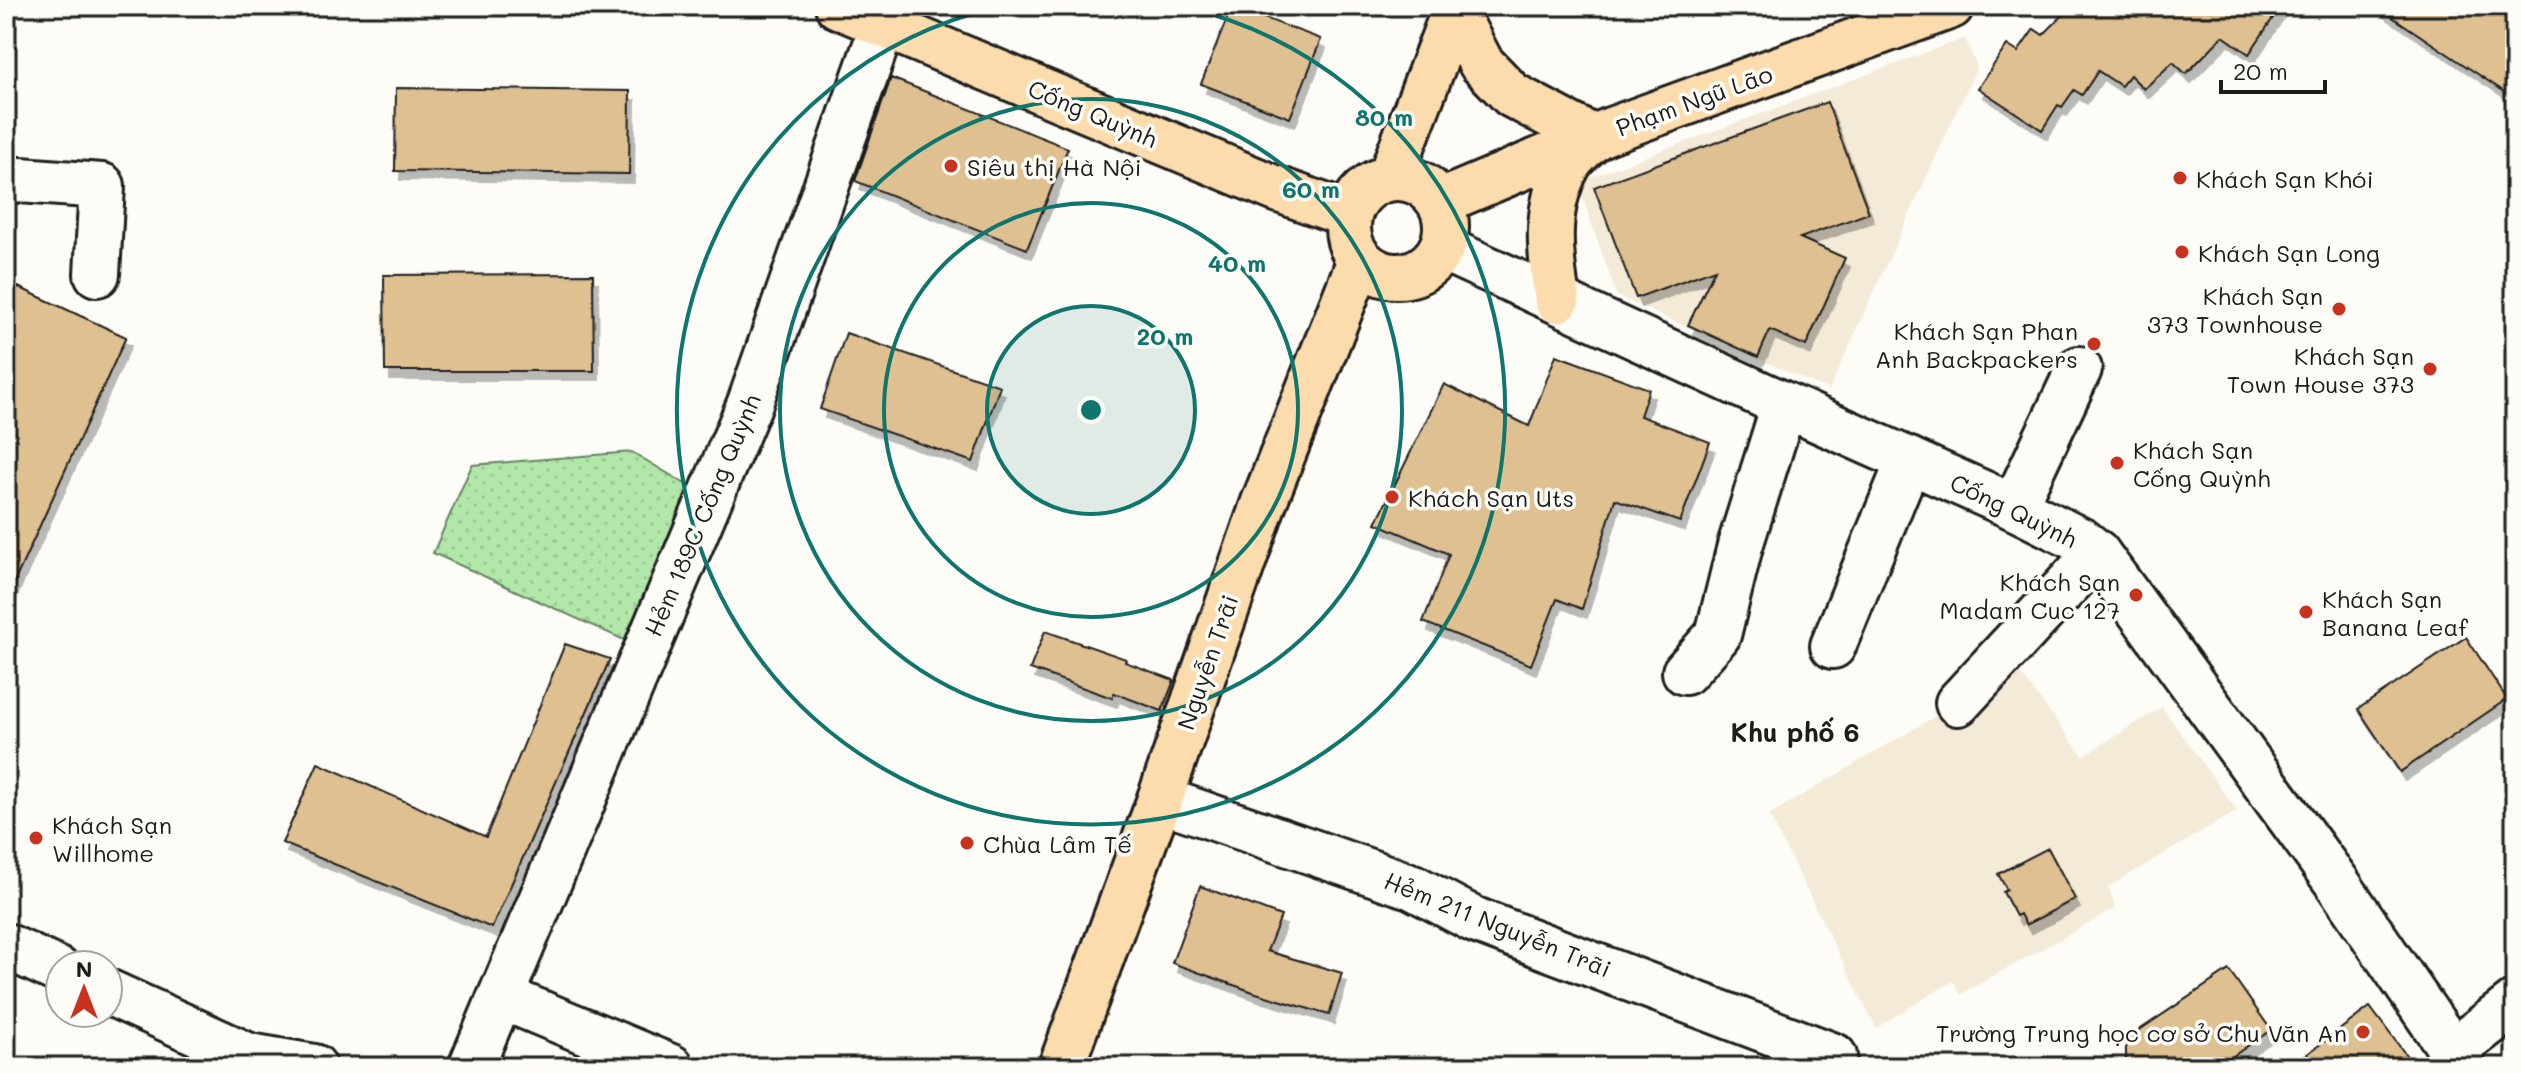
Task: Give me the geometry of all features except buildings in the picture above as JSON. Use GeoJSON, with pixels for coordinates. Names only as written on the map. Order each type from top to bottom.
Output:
{"type":"FeatureCollection","features":[{"type":"Feature","properties":{"kind":"main road","name":"Cống Quỳnh"},"geometry":{"type":"LineString","coordinates":[[838,6],[1274,188],[1349,215]]}},
{"type":"Feature","properties":{"kind":"main road","name":"Phạm Ngũ Lão"},"geometry":{"type":"LineString","coordinates":[[1440,202],[1594,138],[1951,6]]}},
{"type":"Feature","properties":{"kind":"main road"},"geometry":{"type":"LineString","coordinates":[[1455,8],[1481,63],[1512,95],[1594,138],[1569,163],[1552,215],[1549,238],[1557,300]]}},
{"type":"Feature","properties":{"kind":"main road"},"geometry":{"type":"LineString","coordinates":[[1390,178],[1455,8]]}},
{"type":"Feature","properties":{"kind":"main road"},"geometry":{"type":"LineString","coordinates":[[1390,178],[1414,181],[1440,202],[1447,227],[1442,248],[1433,261],[1420,270],[1405,276],[1388,276],[1360,260],[1351,246],[1349,215],[1364,190],[1377,182],[1390,178]]}},
{"type":"Feature","properties":{"kind":"main road","name":"Nguyễn Trãi"},"geometry":{"type":"LineString","coordinates":[[1061,1067],[1160,799],[1264,502],[1360,260]]}},
{"type":"Feature","properties":{"kind":"street","name":"Hẻm 189C Cống Quỳnh"},"geometry":{"type":"LineString","coordinates":[[471,1067],[750,403],[883,25]]}},
{"type":"Feature","properties":{"kind":"street"},"geometry":{"type":"LineString","coordinates":[[6,179],[102,186],[97,274]]}},
{"type":"Feature","properties":{"kind":"street","name":"Cống Quỳnh"},"geometry":{"type":"LineString","coordinates":[[1442,248],[2014,507],[2082,541],[2097,553],[2336,881],[2458,1059]]}},
{"type":"Feature","properties":{"kind":"street"},"geometry":{"type":"LineString","coordinates":[[2014,507],[2079,369]]}},
{"type":"Feature","properties":{"kind":"street"},"geometry":{"type":"LineString","coordinates":[[1685,672],[1718,635],[1740,546],[1784,405]]}},
{"type":"Feature","properties":{"kind":"street"},"geometry":{"type":"LineString","coordinates":[[1833,646],[1909,460]]}},
{"type":"Feature","properties":{"kind":"street"},"geometry":{"type":"LineString","coordinates":[[1958,703],[2097,553]]}},
{"type":"Feature","properties":{"kind":"street","name":"Hẻm 211 Nguyễn Trãi"},"geometry":{"type":"LineString","coordinates":[[1160,799],[1413,887],[1475,920],[1834,1056]]}},
{"type":"Feature","properties":{"kind":"street"},"geometry":{"type":"LineString","coordinates":[[6,946],[44,964]]}},
{"type":"Feature","properties":{"kind":"street"},"geometry":{"type":"LineString","coordinates":[[502,997],[671,1067]]}},
{"type":"Feature","properties":{"kind":"street"},"geometry":{"type":"LineString","coordinates":[[124,999],[249,1056],[314,1067]]}},
{"type":"Feature","properties":{"kind":"street"},"geometry":{"type":"LineString","coordinates":[[2458,1059],[2515,1003]]}},
{"type":"Feature","properties":{"kind":"shaded area"},"geometry":{"type":"Polygon","coordinates":[[[1965,38],[1977,67],[1829,390],[1617,296],[1577,182],[1965,38]]]}},
{"type":"Feature","properties":{"kind":"shaded area"},"geometry":{"type":"Polygon","coordinates":[[[2016,668],[2083,756],[2162,707],[2237,811],[2108,887],[2116,908],[1961,994],[1953,981],[1876,1028],[1769,815],[2016,668]]]}},
{"type":"Feature","properties":{"kind":"green space"},"geometry":{"type":"Polygon","coordinates":[[[632,452],[697,491],[635,645],[433,553],[472,465],[632,452]]]}},
{"type":"Feature","properties":{"kind":"place","name":"Siêu thị Hà Nội"},"geometry":{"type":"Point","coordinates":[951,166]}},
{"type":"Feature","properties":{"kind":"place","name":"Khách Sạn Khói"},"geometry":{"type":"Point","coordinates":[2180,178]}},
{"type":"Feature","properties":{"kind":"place","name":"Khách Sạn Long"},"geometry":{"type":"Point","coordinates":[2182,252]}},
{"type":"Feature","properties":{"kind":"place","name":"Khách Sạn 373 Townhouse"},"geometry":{"type":"Point","coordinates":[2339,309]}},
{"type":"Feature","properties":{"kind":"place","name":"Khách Sạn Phan Anh Backpackers"},"geometry":{"type":"Point","coordinates":[2094,344]}},
{"type":"Feature","properties":{"kind":"place","name":"Khách Sạn Town House 373"},"geometry":{"type":"Point","coordinates":[2430,369]}},
{"type":"Feature","properties":{"kind":"place","name":"Khách Sạn Cống Quỳnh"},"geometry":{"type":"Point","coordinates":[2117,463]}},
{"type":"Feature","properties":{"kind":"place","name":"Khách Sạn Uts"},"geometry":{"type":"Point","coordinates":[1392,497]}},
{"type":"Feature","properties":{"kind":"place","name":"Khách Sạn Madam Cuc 127"},"geometry":{"type":"Point","coordinates":[2136,595]}},
{"type":"Feature","properties":{"kind":"place","name":"Khách Sạn Banana Leaf"},"geometry":{"type":"Point","coordinates":[2306,612]}},
{"type":"Feature","properties":{"kind":"place","name":"Khách Sạn Willhome"},"geometry":{"type":"Point","coordinates":[36,838]}},
{"type":"Feature","properties":{"kind":"place","name":"Chùa Lâm Tế"},"geometry":{"type":"Point","coordinates":[967,843]}},
{"type":"Feature","properties":{"kind":"place","name":"Trường Trung học cơ sở Chu Văn An"},"geometry":{"type":"Point","coordinates":[2363,1032]}},
{"type":"Feature","properties":{"kind":"district","name":"Khu phố 6"},"geometry":{"type":"Point","coordinates":[1795,732]}}]}
